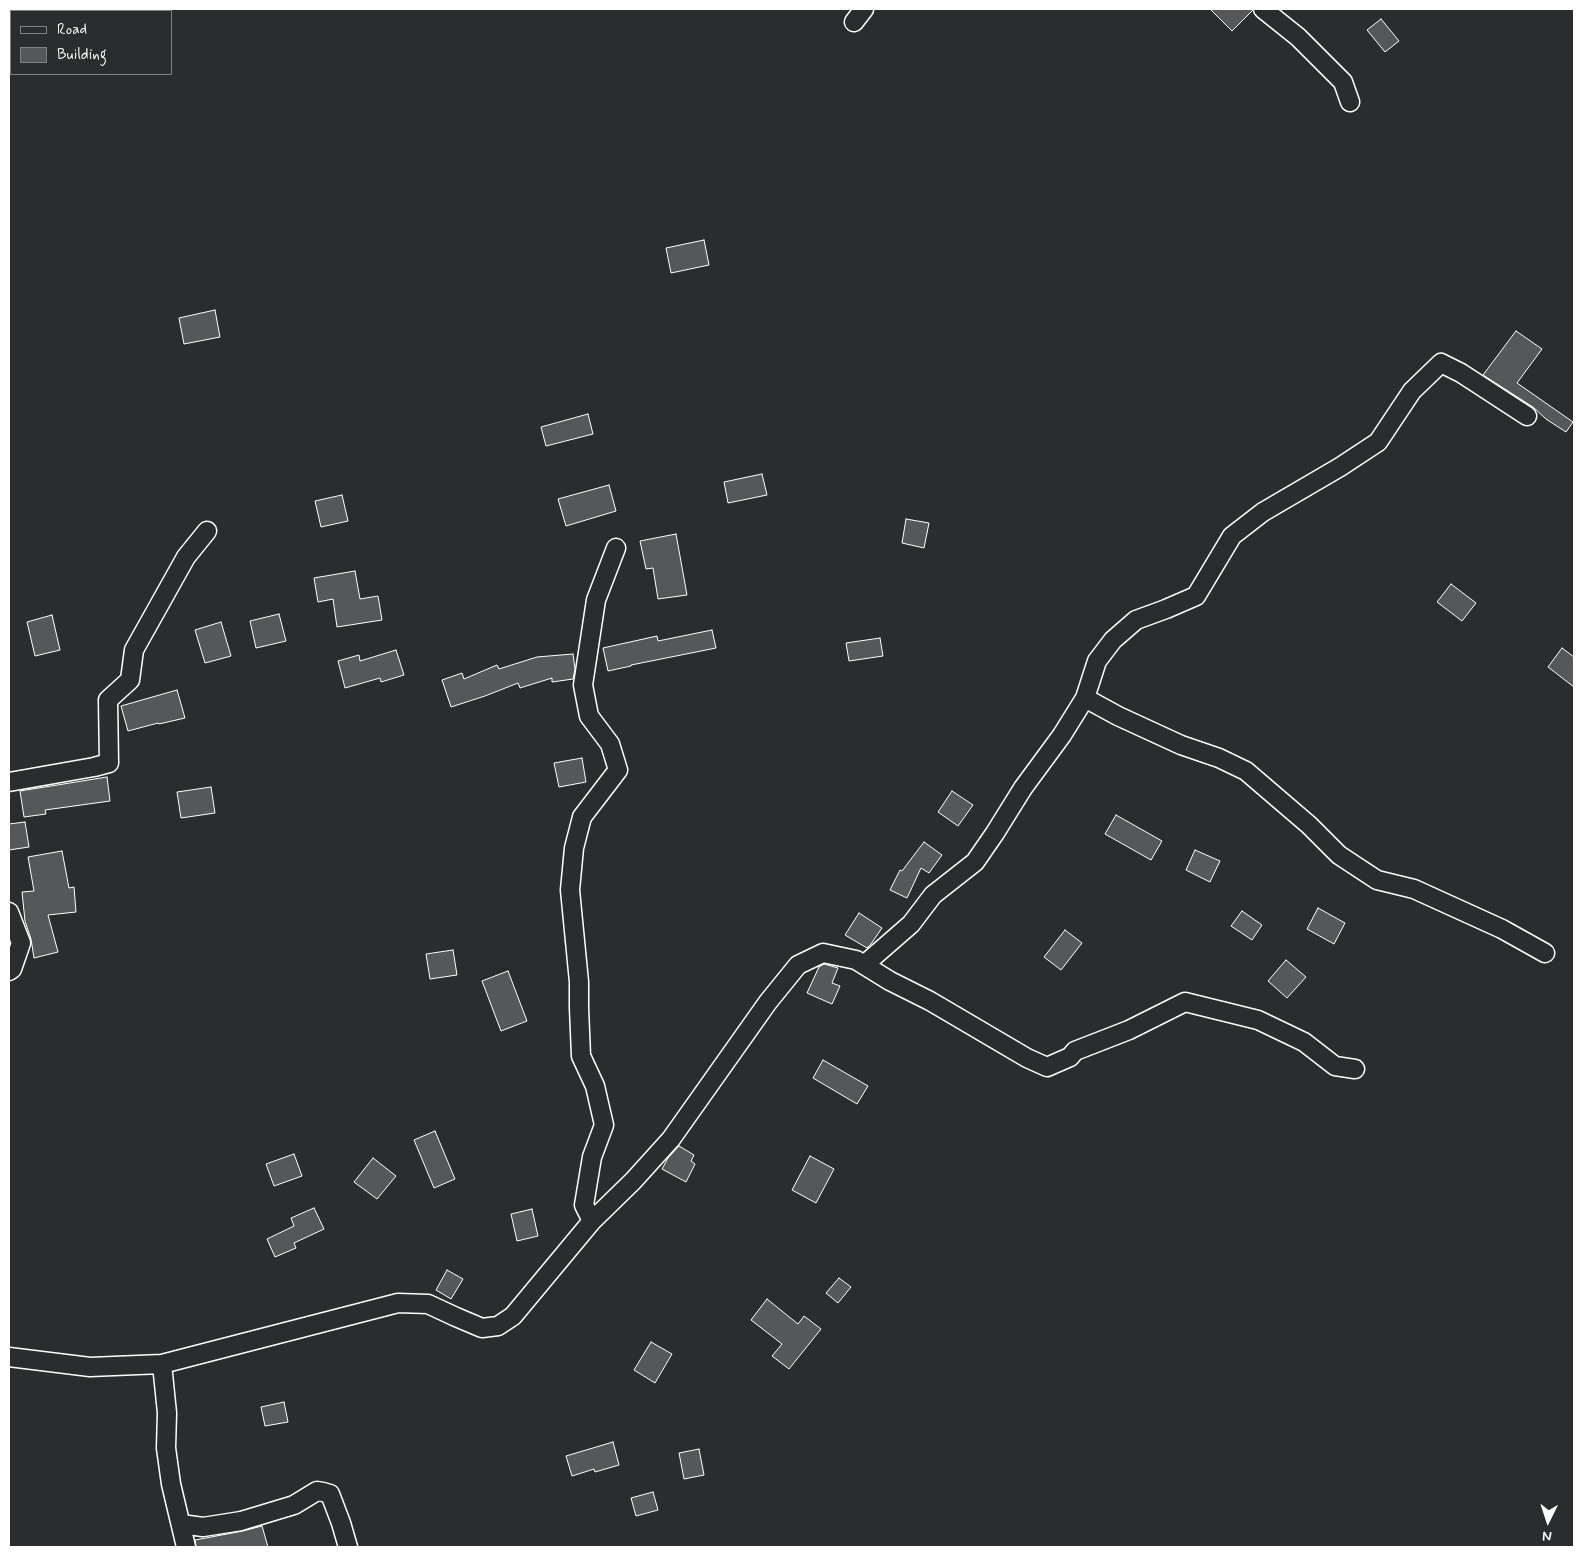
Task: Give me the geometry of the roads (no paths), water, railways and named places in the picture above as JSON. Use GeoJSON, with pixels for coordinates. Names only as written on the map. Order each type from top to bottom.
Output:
{"type":"FeatureCollection","features":[{"type":"Feature","properties":{"kind":"street"},"geometry":{"type":"LineString","coordinates":[[1263,9],[1298,37],[1343,82],[1350,102]]}},
{"type":"Feature","properties":{"kind":"street"},"geometry":{"type":"LineString","coordinates":[[864,964],[911,924],[934,895],[975,862],[1023,788],[1062,735],[1085,698],[1098,661],[1113,640],[1136,620],[1196,596],[1232,536],[1262,512],[1340,467],[1378,442],[1412,391],[1441,363],[1461,373],[1527,416]]}},
{"type":"Feature","properties":{"kind":"street"},"geometry":{"type":"LineString","coordinates":[[9,782],[109,763],[108,700],[130,680],[134,650],[186,557],[207,531]]}},
{"type":"Feature","properties":{"kind":"street"},"geometry":{"type":"LineString","coordinates":[[592,1221],[584,1205],[592,1156],[604,1125],[595,1086],[581,1056],[578,1008],[579,982],[570,890],[574,848],[582,816],[618,770],[610,744],[590,716],[583,685],[596,600],[616,548]]}},
{"type":"Feature","properties":{"kind":"street"},"geometry":{"type":"LineString","coordinates":[[1085,698],[1118,716],[1181,745],[1219,758],[1246,771],[1347,862],[1377,880],[1414,889],[1502,929],[1545,953]]}},
{"type":"Feature","properties":{"kind":"street"},"geometry":{"type":"LineString","coordinates":[[9,912],[21,943],[12,969],[9,971]]}},
{"type":"Feature","properties":{"kind":"street"},"geometry":{"type":"LineString","coordinates":[[9,1357],[90,1368],[162,1364],[398,1303],[428,1304],[482,1328],[498,1326],[514,1316],[592,1221],[633,1181],[671,1139],[768,1002],[798,965],[823,953],[856,960],[864,964],[890,981],[930,1001],[1027,1058],[1047,1067],[1070,1057],[1076,1051],[1130,1030],[1185,1002],[1258,1020],[1304,1042],[1335,1066],[1355,1069]]}},
{"type":"Feature","properties":{"kind":"street"},"geometry":{"type":"LineString","coordinates":[[162,1364],[167,1413],[166,1448],[186,1547]]}},
{"type":"Feature","properties":{"kind":"street"},"geometry":{"type":"LineString","coordinates":[[182,1524],[204,1527],[241,1521],[294,1505],[317,1491],[330,1494],[348,1547]]}}]}
